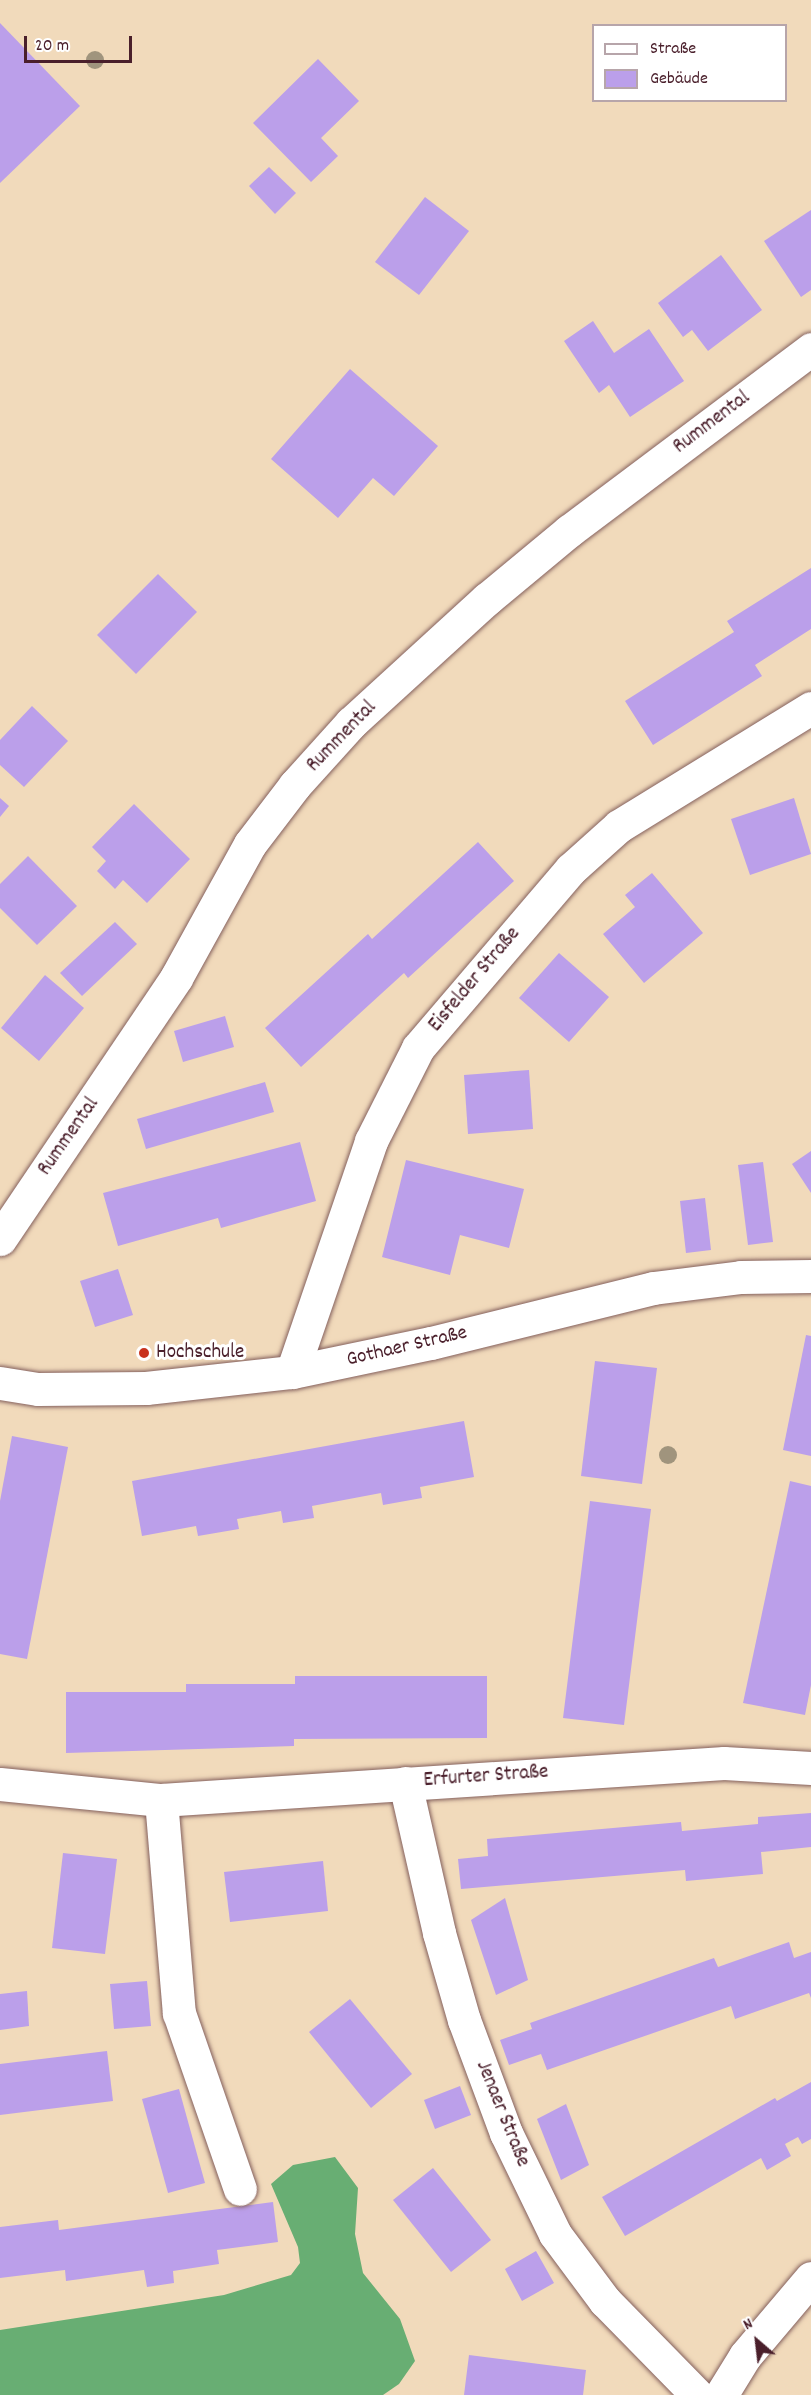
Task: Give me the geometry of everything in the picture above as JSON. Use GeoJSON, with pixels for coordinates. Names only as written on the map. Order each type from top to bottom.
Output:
{"type":"FeatureCollection","features":[{"type":"Feature","properties":{"kind":"street","name":"Rummental"},"geometry":{"type":"LineString","coordinates":[[0,1239],[176,978],[250,844],[327,750],[505,584],[569,531],[811,349]]}},
{"type":"Feature","properties":{"kind":"street","name":"Eisfelder Straße"},"geometry":{"type":"LineString","coordinates":[[292,1372],[371,1141],[418,1048],[571,869],[619,826],[811,708]]}},
{"type":"Feature","properties":{"kind":"street","name":"Gothaer Straße"},"geometry":{"type":"LineString","coordinates":[[0,1383],[38,1389],[146,1388],[292,1372],[431,1343],[653,1288],[741,1277],[811,1276]]}},
{"type":"Feature","properties":{"kind":"street","name":"Erfurter Straße"},"geometry":{"type":"LineString","coordinates":[[0,1784],[161,1800],[724,1763],[811,1768]]}},
{"type":"Feature","properties":{"kind":"street","name":"Jenaer Straße"},"geometry":{"type":"LineString","coordinates":[[405,1783],[458,1998],[506,2133],[555,2234],[605,2301],[697,2395]]}},
{"type":"Feature","properties":{"kind":"street"},"geometry":{"type":"LineString","coordinates":[[161,1800],[179,2013],[240,2190]]}},
{"type":"Feature","properties":{"kind":"street"},"geometry":{"type":"LineString","coordinates":[[721,2395],[745,2356],[811,2278]]}},
{"type":"Feature","properties":{"kind":"green space"},"geometry":{"type":"Polygon","coordinates":[[[335,2157],[358,2188],[355,2234],[363,2273],[400,2319],[415,2361],[399,2384],[383,2395],[0,2395],[0,2330],[224,2295],[291,2275],[300,2263],[298,2247],[271,2184],[293,2165],[335,2157]]]}},
{"type":"Feature","properties":{"kind":"building"},"geometry":{"type":"Polygon","coordinates":[[[0,23],[80,106],[0,183],[0,23]]]}},
{"type":"Feature","properties":{"kind":"building"},"geometry":{"type":"Polygon","coordinates":[[[318,59],[359,101],[321,138],[338,156],[311,182],[253,123],[318,59]]]}},
{"type":"Feature","properties":{"kind":"building"},"geometry":{"type":"Polygon","coordinates":[[[269,167],[296,193],[275,214],[249,186],[269,167]]]}},
{"type":"Feature","properties":{"kind":"building"},"geometry":{"type":"Polygon","coordinates":[[[425,197],[469,231],[419,295],[375,262],[425,197]]]}},
{"type":"Feature","properties":{"kind":"building"},"geometry":{"type":"Polygon","coordinates":[[[811,210],[811,290],[801,297],[764,241],[811,210]]]}},
{"type":"Feature","properties":{"kind":"building"},"geometry":{"type":"Polygon","coordinates":[[[721,255],[762,310],[708,351],[692,330],[683,337],[658,303],[721,255]]]}},
{"type":"Feature","properties":{"kind":"building"},"geometry":{"type":"Polygon","coordinates":[[[593,321],[614,353],[649,329],[684,381],[630,417],[609,385],[599,393],[564,341],[593,321]]]}},
{"type":"Feature","properties":{"kind":"building"},"geometry":{"type":"Polygon","coordinates":[[[350,369],[438,446],[394,496],[373,478],[338,518],[271,459],[350,369]]]}},
{"type":"Feature","properties":{"kind":"building"},"geometry":{"type":"Polygon","coordinates":[[[811,568],[811,629],[755,665],[762,676],[653,745],[625,701],[734,632],[727,621],[811,568]]]}},
{"type":"Feature","properties":{"kind":"building"},"geometry":{"type":"Polygon","coordinates":[[[158,574],[197,612],[136,674],[97,635],[158,574]]]}},
{"type":"Feature","properties":{"kind":"building"},"geometry":{"type":"Polygon","coordinates":[[[32,706],[68,741],[24,787],[0,765],[0,740],[32,706]]]}},
{"type":"Feature","properties":{"kind":"building"},"geometry":{"type":"Polygon","coordinates":[[[0,798],[9,806],[0,817],[0,798]]]}},
{"type":"Feature","properties":{"kind":"building"},"geometry":{"type":"Polygon","coordinates":[[[794,798],[811,854],[750,875],[731,819],[794,798]]]}},
{"type":"Feature","properties":{"kind":"building"},"geometry":{"type":"Polygon","coordinates":[[[134,804],[190,859],[147,903],[123,880],[115,889],[97,871],[106,861],[92,847],[134,804]]]}},
{"type":"Feature","properties":{"kind":"building"},"geometry":{"type":"Polygon","coordinates":[[[478,842],[514,881],[408,978],[404,973],[301,1067],[265,1028],[368,934],[372,939],[478,842]]]}},
{"type":"Feature","properties":{"kind":"building"},"geometry":{"type":"Polygon","coordinates":[[[28,856],[77,906],[37,945],[0,908],[0,884],[28,856]]]}},
{"type":"Feature","properties":{"kind":"building"},"geometry":{"type":"Polygon","coordinates":[[[652,873],[703,933],[644,983],[603,934],[635,907],[625,895],[652,873]]]}},
{"type":"Feature","properties":{"kind":"building"},"geometry":{"type":"Polygon","coordinates":[[[115,922],[137,944],[82,996],[60,973],[115,922]]]}},
{"type":"Feature","properties":{"kind":"building"},"geometry":{"type":"Polygon","coordinates":[[[559,953],[609,997],[569,1042],[519,998],[559,953]]]}},
{"type":"Feature","properties":{"kind":"building"},"geometry":{"type":"Polygon","coordinates":[[[45,975],[84,1008],[39,1061],[1,1028],[45,975]]]}},
{"type":"Feature","properties":{"kind":"building"},"geometry":{"type":"Polygon","coordinates":[[[225,1016],[234,1047],[183,1062],[174,1031],[225,1016]]]}},
{"type":"Feature","properties":{"kind":"building"},"geometry":{"type":"Polygon","coordinates":[[[529,1070],[533,1129],[468,1134],[464,1075],[529,1070]]]}},
{"type":"Feature","properties":{"kind":"building"},"geometry":{"type":"Polygon","coordinates":[[[265,1082],[274,1112],[146,1149],[137,1119],[265,1082]]]}},
{"type":"Feature","properties":{"kind":"building"},"geometry":{"type":"Polygon","coordinates":[[[300,1142],[316,1201],[221,1228],[218,1218],[118,1246],[103,1193],[300,1142]]]}},
{"type":"Feature","properties":{"kind":"building"},"geometry":{"type":"Polygon","coordinates":[[[811,1151],[811,1193],[792,1164],[811,1151]]]}},
{"type":"Feature","properties":{"kind":"building"},"geometry":{"type":"Polygon","coordinates":[[[406,1160],[524,1189],[509,1248],[460,1235],[450,1275],[382,1257],[406,1160]]]}},
{"type":"Feature","properties":{"kind":"building"},"geometry":{"type":"Polygon","coordinates":[[[763,1162],[773,1242],[748,1245],[738,1165],[763,1162]]]}},
{"type":"Feature","properties":{"kind":"building"},"geometry":{"type":"Polygon","coordinates":[[[705,1198],[711,1250],[686,1253],[680,1201],[705,1198]]]}},
{"type":"Feature","properties":{"kind":"building"},"geometry":{"type":"Polygon","coordinates":[[[118,1269],[133,1315],[95,1327],[80,1281],[118,1269]]]}},
{"type":"Feature","properties":{"kind":"building"},"geometry":{"type":"Polygon","coordinates":[[[806,1335],[811,1336],[811,1456],[783,1450],[806,1335]]]}},
{"type":"Feature","properties":{"kind":"building"},"geometry":{"type":"Polygon","coordinates":[[[595,1361],[657,1368],[642,1484],[581,1476],[595,1361]]]}},
{"type":"Feature","properties":{"kind":"building"},"geometry":{"type":"Polygon","coordinates":[[[464,1421],[474,1477],[420,1487],[422,1498],[383,1505],[381,1493],[312,1506],[314,1518],[283,1523],[281,1511],[237,1519],[239,1529],[198,1536],[196,1526],[142,1536],[132,1481],[464,1421]]]}},
{"type":"Feature","properties":{"kind":"building"},"geometry":{"type":"Polygon","coordinates":[[[12,1436],[68,1447],[27,1659],[0,1654],[0,1501],[12,1436]]]}},
{"type":"Feature","properties":{"kind":"building"},"geometry":{"type":"Polygon","coordinates":[[[790,1481],[811,1486],[811,1685],[805,1715],[743,1703],[790,1481]]]}},
{"type":"Feature","properties":{"kind":"building"},"geometry":{"type":"Polygon","coordinates":[[[590,1501],[651,1509],[624,1725],[563,1718],[590,1501]]]}},
{"type":"Feature","properties":{"kind":"building"},"geometry":{"type":"Polygon","coordinates":[[[295,1676],[487,1676],[487,1738],[294,1739],[294,1746],[66,1753],[66,1692],[186,1692],[186,1684],[295,1684],[295,1676]]]}},
{"type":"Feature","properties":{"kind":"building"},"geometry":{"type":"Polygon","coordinates":[[[811,1813],[811,1847],[761,1852],[763,1874],[686,1881],[685,1870],[461,1889],[458,1859],[488,1856],[487,1839],[681,1822],[682,1831],[758,1824],[758,1817],[811,1813]]]}},
{"type":"Feature","properties":{"kind":"building"},"geometry":{"type":"Polygon","coordinates":[[[63,1853],[117,1859],[105,1954],[52,1948],[63,1853]]]}},
{"type":"Feature","properties":{"kind":"building"},"geometry":{"type":"Polygon","coordinates":[[[323,1861],[328,1911],[230,1922],[224,1872],[323,1861]]]}},
{"type":"Feature","properties":{"kind":"building"},"geometry":{"type":"Polygon","coordinates":[[[505,1898],[528,1980],[496,1995],[471,1920],[505,1898]]]}},
{"type":"Feature","properties":{"kind":"building"},"geometry":{"type":"Polygon","coordinates":[[[789,1942],[794,1958],[811,1952],[811,1998],[809,1993],[735,2019],[731,2006],[547,2070],[541,2054],[509,2065],[500,2040],[532,2029],[530,2023],[714,1958],[718,1967],[789,1942]]]}},
{"type":"Feature","properties":{"kind":"building"},"geometry":{"type":"Polygon","coordinates":[[[147,1981],[151,2026],[114,2029],[110,1984],[147,1981]]]}},
{"type":"Feature","properties":{"kind":"building"},"geometry":{"type":"Polygon","coordinates":[[[27,1991],[29,2026],[0,2030],[0,1994],[27,1991]]]}},
{"type":"Feature","properties":{"kind":"building"},"geometry":{"type":"Polygon","coordinates":[[[350,1999],[412,2074],[371,2108],[309,2032],[350,1999]]]}},
{"type":"Feature","properties":{"kind":"building"},"geometry":{"type":"Polygon","coordinates":[[[107,2051],[113,2101],[0,2115],[0,2064],[107,2051]]]}},
{"type":"Feature","properties":{"kind":"building"},"geometry":{"type":"Polygon","coordinates":[[[811,2082],[811,2139],[802,2144],[798,2137],[785,2144],[791,2156],[767,2170],[761,2158],[625,2236],[602,2197],[775,2098],[777,2101],[811,2082]]]}},
{"type":"Feature","properties":{"kind":"building"},"geometry":{"type":"Polygon","coordinates":[[[460,2086],[471,2115],[435,2129],[424,2100],[460,2086]]]}},
{"type":"Feature","properties":{"kind":"building"},"geometry":{"type":"Polygon","coordinates":[[[179,2089],[205,2183],[168,2193],[142,2099],[179,2089]]]}},
{"type":"Feature","properties":{"kind":"building"},"geometry":{"type":"Polygon","coordinates":[[[566,2104],[589,2165],[561,2180],[537,2119],[566,2104]]]}},
{"type":"Feature","properties":{"kind":"building"},"geometry":{"type":"Polygon","coordinates":[[[433,2168],[491,2240],[451,2272],[393,2200],[433,2168]]]}},
{"type":"Feature","properties":{"kind":"building"},"geometry":{"type":"Polygon","coordinates":[[[273,2202],[278,2242],[217,2250],[219,2264],[173,2271],[174,2283],[147,2287],[144,2270],[66,2281],[65,2270],[0,2278],[0,2227],[58,2220],[59,2230],[273,2202]]]}},
{"type":"Feature","properties":{"kind":"building"},"geometry":{"type":"Polygon","coordinates":[[[536,2251],[554,2283],[522,2301],[505,2269],[536,2251]]]}},
{"type":"Feature","properties":{"kind":"building"},"geometry":{"type":"Polygon","coordinates":[[[469,2355],[586,2370],[583,2395],[464,2395],[469,2355]]]}},
{"type":"Feature","properties":{"kind":"place","name":"Hochschule"},"geometry":{"type":"Point","coordinates":[144,1353]}}]}
